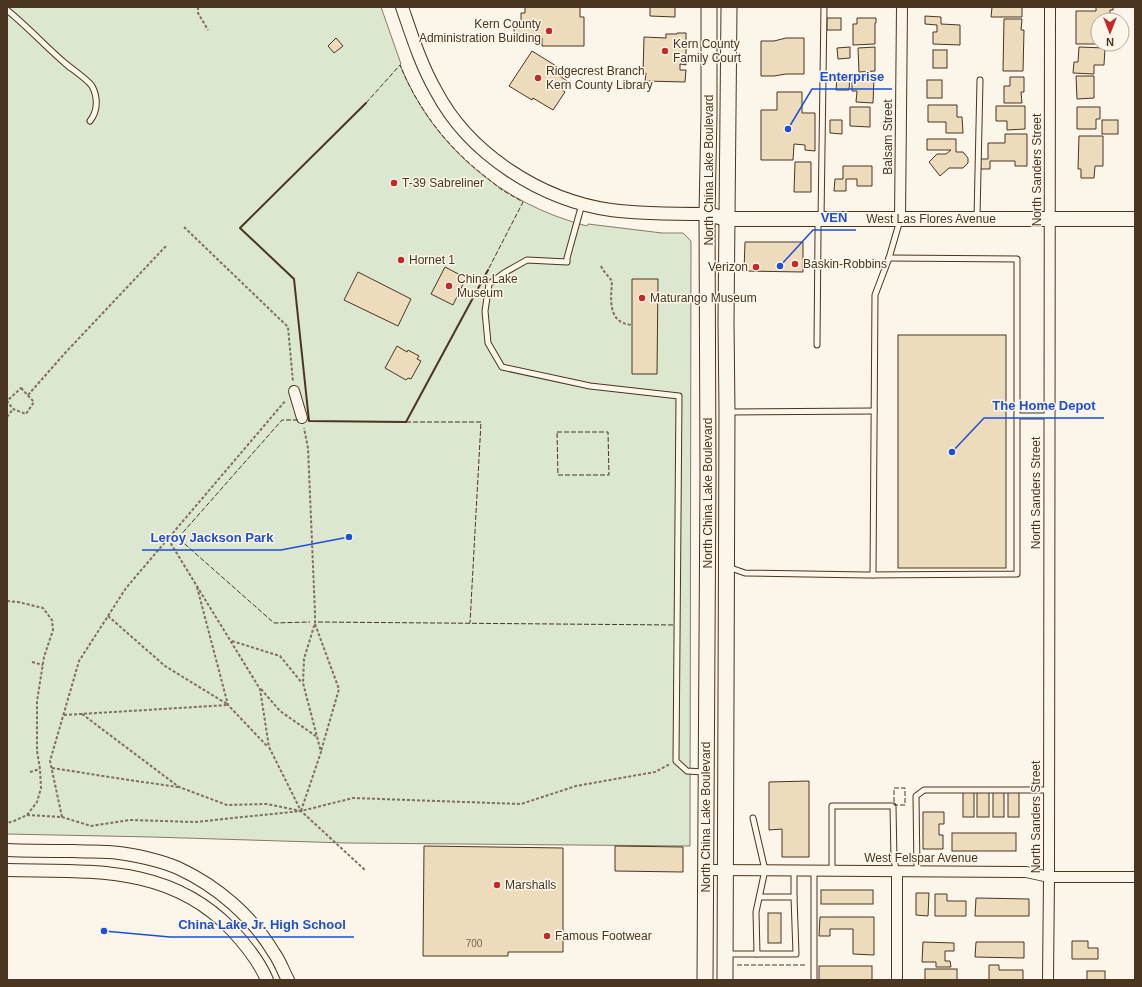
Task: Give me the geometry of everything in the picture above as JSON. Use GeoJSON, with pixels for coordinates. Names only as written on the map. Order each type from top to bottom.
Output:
{"type":"FeatureCollection","features":[{"type":"Feature","properties":{"kind":"main road","name":"North China Lake Boulevard"},"geometry":{"type":"LineString","coordinates":[[705,980],[709,7]]}},
{"type":"Feature","properties":{"kind":"main road","name":"North China Lake Boulevard"},"geometry":{"type":"LineString","coordinates":[[725,980],[729,7]]}},
{"type":"Feature","properties":{"kind":"main road","name":"West Las Flores Avenue"},"geometry":{"type":"LineString","coordinates":[[707,214],[727,219],[1135,219]]}},
{"type":"Feature","properties":{"kind":"main road"},"geometry":{"type":"LineString","coordinates":[[708,474],[717,501],[716,560],[720,566],[726,567]]}},
{"type":"Feature","properties":{"kind":"street"},"geometry":{"type":"LineString","coordinates":[[402,7],[420,58],[436,93],[465,132],[511,172],[553,193],[610,210],[707,214]]}},
{"type":"Feature","properties":{"kind":"street","name":"Balsam Street"},"geometry":{"type":"LineString","coordinates":[[900,219],[902,7]]}},
{"type":"Feature","properties":{"kind":"street","name":"North Sanders Street"},"geometry":{"type":"LineString","coordinates":[[1048,980],[1051,219],[1050,7]]}},
{"type":"Feature","properties":{"kind":"street"},"geometry":{"type":"LineString","coordinates":[[294,391],[302,418]]}},
{"type":"Feature","properties":{"kind":"street"},"geometry":{"type":"LineString","coordinates":[[7,850],[119,853],[145,858],[177,868],[197,878],[222,894],[243,913],[258,930],[275,954],[288,980]]}},
{"type":"Feature","properties":{"kind":"street"},"geometry":{"type":"LineString","coordinates":[[7,870],[115,873],[164,884],[207,908],[226,924],[242,940],[256,959],[267,980]]}},
{"type":"Feature","properties":{"kind":"street","name":"West Felspar Avenue"},"geometry":{"type":"LineString","coordinates":[[706,870],[1026,872],[1049,877],[1135,877]]}},
{"type":"Feature","properties":{"kind":"street"},"geometry":{"type":"LineString","coordinates":[[896,980],[897,872]]}},
{"type":"Feature","properties":{"kind":"lane"},"geometry":{"type":"LineString","coordinates":[[817,345],[818,223],[821,219],[824,7]]}},
{"type":"Feature","properties":{"kind":"lane"},"geometry":{"type":"LineString","coordinates":[[7,10],[67,66],[91,85],[96,96],[96,106],[95,114],[90,121]]}},
{"type":"Feature","properties":{"kind":"lane"},"geometry":{"type":"LineString","coordinates":[[977,219],[980,80]]}},
{"type":"Feature","properties":{"kind":"lane"},"geometry":{"type":"LineString","coordinates":[[583,203],[567,258],[568,262],[527,260],[504,273],[489,284],[485,311],[488,343],[502,367],[590,386],[679,396],[676,761],[688,771],[706,772]]}},
{"type":"Feature","properties":{"kind":"lane"},"geometry":{"type":"LineString","coordinates":[[872,575],[875,295],[889,258],[900,219]]}},
{"type":"Feature","properties":{"kind":"lane"},"geometry":{"type":"LineString","coordinates":[[726,567],[745,573],[872,575],[1017,574],[1017,259],[889,258]]}},
{"type":"Feature","properties":{"kind":"lane"},"geometry":{"type":"LineString","coordinates":[[727,412],[874,411]]}},
{"type":"Feature","properties":{"kind":"lane"},"geometry":{"type":"LineString","coordinates":[[1017,416],[1050,416]]}},
{"type":"Feature","properties":{"kind":"lane"},"geometry":{"type":"LineString","coordinates":[[917,871],[916,796],[924,790],[1049,790]]}},
{"type":"Feature","properties":{"kind":"lane"},"geometry":{"type":"LineString","coordinates":[[832,871],[832,806],[893,806],[894,861],[897,872]]}},
{"type":"Feature","properties":{"kind":"lane"},"geometry":{"type":"LineString","coordinates":[[753,818],[765,870],[756,912],[757,954]]}},
{"type":"Feature","properties":{"kind":"lane"},"geometry":{"type":"LineString","coordinates":[[725,954],[796,954],[794,871]]}},
{"type":"Feature","properties":{"kind":"lane"},"geometry":{"type":"LineString","coordinates":[[814,871],[814,980]]}},
{"type":"Feature","properties":{"kind":"lane"},"geometry":{"type":"LineString","coordinates":[[760,897],[794,897]]}},
{"type":"Feature","properties":{"kind":"path"},"geometry":{"type":"LineString","coordinates":[[198,7],[198,13],[208,30]]}},
{"type":"Feature","properties":{"kind":"path"},"geometry":{"type":"LineString","coordinates":[[62,817],[50,761],[79,661],[126,588],[294,391],[288,327],[184,228]]}},
{"type":"Feature","properties":{"kind":"path"},"geometry":{"type":"LineString","coordinates":[[28,395],[166,246]]}},
{"type":"Feature","properties":{"kind":"path"},"geometry":{"type":"LineString","coordinates":[[601,266],[612,280],[611,305],[613,316],[620,321],[632,325]]}},
{"type":"Feature","properties":{"kind":"path"},"geometry":{"type":"LineString","coordinates":[[21,388],[28,395],[34,402],[26,414],[13,409],[7,401],[21,388]]}},
{"type":"Feature","properties":{"kind":"path"},"geometry":{"type":"LineString","coordinates":[[7,417],[13,409]]}},
{"type":"Feature","properties":{"kind":"path"},"geometry":{"type":"LineString","coordinates":[[302,418],[308,448],[315,623],[339,689],[302,811]]}},
{"type":"Feature","properties":{"kind":"path"},"geometry":{"type":"LineString","coordinates":[[168,539],[260,688],[280,711],[317,737]]}},
{"type":"Feature","properties":{"kind":"path"},"geometry":{"type":"LineString","coordinates":[[196,584],[228,705]]}},
{"type":"Feature","properties":{"kind":"path"},"geometry":{"type":"LineString","coordinates":[[7,601],[43,608],[52,620],[53,630],[44,657],[37,701],[37,751],[41,788],[37,802],[27,814],[14,821],[7,822]]}},
{"type":"Feature","properties":{"kind":"path"},"geometry":{"type":"LineString","coordinates":[[108,616],[165,666],[228,705],[269,747],[302,811],[366,870]]}},
{"type":"Feature","properties":{"kind":"path"},"geometry":{"type":"LineString","coordinates":[[315,623],[304,659],[303,684],[321,752]]}},
{"type":"Feature","properties":{"kind":"path"},"geometry":{"type":"LineString","coordinates":[[231,641],[280,656],[303,684]]}},
{"type":"Feature","properties":{"kind":"path"},"geometry":{"type":"LineString","coordinates":[[32,662],[43,665]]}},
{"type":"Feature","properties":{"kind":"path"},"geometry":{"type":"LineString","coordinates":[[260,688],[269,747]]}},
{"type":"Feature","properties":{"kind":"path"},"geometry":{"type":"LineString","coordinates":[[64,715],[228,705]]}},
{"type":"Feature","properties":{"kind":"path"},"geometry":{"type":"LineString","coordinates":[[82,714],[179,787]]}},
{"type":"Feature","properties":{"kind":"path"},"geometry":{"type":"LineString","coordinates":[[27,814],[62,817],[91,826],[130,820],[195,822],[302,811],[353,798],[521,804],[576,786],[655,772],[676,761]]}},
{"type":"Feature","properties":{"kind":"path"},"geometry":{"type":"LineString","coordinates":[[52,768],[179,787],[227,805],[267,804],[302,811]]}},
{"type":"Feature","properties":{"kind":"path"},"geometry":{"type":"LineString","coordinates":[[30,772],[40,770]]}},
{"type":"Feature","properties":{"kind":"green space"},"geometry":{"type":"Polygon","coordinates":[[[7,7],[381,7],[401,64],[400,65],[414,95],[431,122],[451,146],[474,168],[499,187],[527,203],[556,216],[587,226],[588,224],[662,233],[683,233],[691,241],[690,846],[346,843],[7,834],[7,7]]]}},
{"type":"Feature","properties":{"kind":"building","name":"Kern County Administration Building"},"geometry":{"type":"Polygon","coordinates":[[[525,7],[580,7],[580,17],[584,17],[584,46],[542,46],[542,38],[514,38],[514,23],[521,23],[521,13],[525,13],[525,7]]]}},
{"type":"Feature","properties":{"kind":"building"},"geometry":{"type":"Polygon","coordinates":[[[650,7],[675,7],[675,17],[650,16],[650,7]]]}},
{"type":"Feature","properties":{"kind":"building"},"geometry":{"type":"Polygon","coordinates":[[[992,7],[1022,7],[1022,17],[991,17],[992,7]]]}},
{"type":"Feature","properties":{"kind":"building"},"geometry":{"type":"Polygon","coordinates":[[[1096,7],[1113,7],[1113,10],[1110,10],[1110,12],[1090,12],[1090,44],[1076,44],[1076,11],[1096,11],[1096,7]]]}},
{"type":"Feature","properties":{"kind":"building"},"geometry":{"type":"Polygon","coordinates":[[[925,16],[941,17],[941,24],[960,25],[960,45],[933,44],[933,32],[937,32],[937,25],[925,24],[925,16]]]}},
{"type":"Feature","properties":{"kind":"building"},"geometry":{"type":"Polygon","coordinates":[[[827,18],[841,18],[841,30],[827,30],[827,18]]]}},
{"type":"Feature","properties":{"kind":"building"},"geometry":{"type":"Polygon","coordinates":[[[857,18],[876,18],[875,44],[853,45],[853,24],[857,24],[857,18]]]}},
{"type":"Feature","properties":{"kind":"building"},"geometry":{"type":"Polygon","coordinates":[[[1004,19],[1022,19],[1021,30],[1024,30],[1023,71],[1003,71],[1004,19]]]}},
{"type":"Feature","properties":{"kind":"building","name":"Kern County Family Court"},"geometry":{"type":"Polygon","coordinates":[[[686,33],[686,65],[680,64],[680,70],[686,70],[685,82],[645,81],[646,73],[643,73],[644,37],[666,38],[666,34],[686,33]]]}},
{"type":"Feature","properties":{"kind":"building"},"geometry":{"type":"Polygon","coordinates":[[[336,38],[343,46],[334,53],[328,46],[336,38]]]}},
{"type":"Feature","properties":{"kind":"building"},"geometry":{"type":"Polygon","coordinates":[[[786,38],[804,38],[804,74],[761,76],[761,41],[774,41],[786,38]]]}},
{"type":"Feature","properties":{"kind":"building"},"geometry":{"type":"Polygon","coordinates":[[[850,47],[850,58],[838,59],[837,48],[850,47]]]}},
{"type":"Feature","properties":{"kind":"building"},"geometry":{"type":"Polygon","coordinates":[[[875,47],[875,71],[859,72],[858,48],[875,47]]]}},
{"type":"Feature","properties":{"kind":"building"},"geometry":{"type":"Polygon","coordinates":[[[1079,47],[1090,47],[1090,52],[1105,52],[1104,65],[1094,65],[1094,74],[1073,73],[1074,62],[1078,62],[1079,47]]]}},
{"type":"Feature","properties":{"kind":"building"},"geometry":{"type":"Polygon","coordinates":[[[933,50],[947,50],[947,68],[933,68],[933,50]]]}},
{"type":"Feature","properties":{"kind":"building","name":"Ridgecrest Branch Kern County Library"},"geometry":{"type":"Polygon","coordinates":[[[532,51],[561,69],[557,74],[567,81],[562,90],[565,92],[553,110],[533,98],[532,100],[509,86],[532,51]]]}},
{"type":"Feature","properties":{"kind":"building"},"geometry":{"type":"Polygon","coordinates":[[[837,76],[850,76],[849,90],[836,90],[837,76]]]}},
{"type":"Feature","properties":{"kind":"building"},"geometry":{"type":"Polygon","coordinates":[[[1076,76],[1094,76],[1094,98],[1077,99],[1076,76]]]}},
{"type":"Feature","properties":{"kind":"building"},"geometry":{"type":"Polygon","coordinates":[[[852,77],[874,78],[873,103],[856,102],[857,91],[852,91],[852,77]]]}},
{"type":"Feature","properties":{"kind":"building"},"geometry":{"type":"Polygon","coordinates":[[[1010,77],[1024,77],[1024,92],[1021,92],[1022,103],[1004,103],[1004,86],[1010,86],[1010,77]]]}},
{"type":"Feature","properties":{"kind":"building"},"geometry":{"type":"Polygon","coordinates":[[[927,80],[942,80],[942,98],[927,98],[927,80]]]}},
{"type":"Feature","properties":{"kind":"building"},"geometry":{"type":"Polygon","coordinates":[[[777,92],[802,92],[802,113],[815,113],[815,151],[805,150],[805,145],[794,144],[793,160],[761,160],[761,110],[777,110],[777,92]]]}},
{"type":"Feature","properties":{"kind":"building"},"geometry":{"type":"Polygon","coordinates":[[[928,105],[957,105],[957,117],[962,117],[963,133],[946,133],[946,122],[928,122],[928,105]]]}},
{"type":"Feature","properties":{"kind":"building"},"geometry":{"type":"Polygon","coordinates":[[[996,106],[1025,106],[1025,129],[1007,130],[1007,121],[996,121],[996,106]]]}},
{"type":"Feature","properties":{"kind":"building"},"geometry":{"type":"Polygon","coordinates":[[[850,107],[870,107],[870,127],[850,126],[850,107]]]}},
{"type":"Feature","properties":{"kind":"building"},"geometry":{"type":"Polygon","coordinates":[[[1077,107],[1100,107],[1100,119],[1096,119],[1096,129],[1077,129],[1077,107]]]}},
{"type":"Feature","properties":{"kind":"building"},"geometry":{"type":"Polygon","coordinates":[[[830,120],[842,120],[842,134],[830,133],[830,120]]]}},
{"type":"Feature","properties":{"kind":"building"},"geometry":{"type":"Polygon","coordinates":[[[1102,120],[1118,120],[1118,134],[1102,134],[1102,120]]]}},
{"type":"Feature","properties":{"kind":"building"},"geometry":{"type":"Polygon","coordinates":[[[1005,134],[1027,134],[1027,166],[1015,166],[1015,161],[990,161],[990,169],[978,169],[978,159],[988,159],[988,143],[1005,143],[1005,134]]]}},
{"type":"Feature","properties":{"kind":"building"},"geometry":{"type":"Polygon","coordinates":[[[1079,136],[1103,136],[1103,166],[1095,166],[1094,178],[1081,178],[1081,169],[1078,169],[1079,136]]]}},
{"type":"Feature","properties":{"kind":"building"},"geometry":{"type":"Polygon","coordinates":[[[927,139],[956,139],[956,152],[963,152],[968,158],[968,163],[963,168],[949,168],[940,176],[929,162],[937,154],[946,154],[951,150],[927,150],[927,139]]]}},
{"type":"Feature","properties":{"kind":"building"},"geometry":{"type":"Polygon","coordinates":[[[795,162],[811,162],[811,192],[794,192],[795,162]]]}},
{"type":"Feature","properties":{"kind":"building"},"geometry":{"type":"Polygon","coordinates":[[[843,166],[872,166],[872,186],[857,186],[857,179],[846,179],[846,191],[834,191],[835,179],[843,179],[843,166]]]}},
{"type":"Feature","properties":{"kind":"building"},"geometry":{"type":"Polygon","coordinates":[[[745,242],[803,242],[803,272],[744,271],[745,242]]]}},
{"type":"Feature","properties":{"kind":"building","name":"China Lake Museum"},"geometry":{"type":"Polygon","coordinates":[[[445,267],[466,278],[453,305],[431,294],[445,267]]]}},
{"type":"Feature","properties":{"kind":"building"},"geometry":{"type":"Polygon","coordinates":[[[358,272],[411,299],[398,326],[344,300],[358,272]]]}},
{"type":"Feature","properties":{"kind":"building"},"geometry":{"type":"Polygon","coordinates":[[[632,279],[658,279],[657,374],[632,374],[632,279]]]}},
{"type":"Feature","properties":{"kind":"building"},"geometry":{"type":"Polygon","coordinates":[[[898,335],[1006,335],[1006,568],[898,568],[898,335]]]}},
{"type":"Feature","properties":{"kind":"building"},"geometry":{"type":"Polygon","coordinates":[[[397,346],[407,352],[408,350],[419,356],[417,359],[421,361],[411,379],[408,378],[406,380],[385,368],[397,346]]]}},
{"type":"Feature","properties":{"kind":"building"},"geometry":{"type":"Polygon","coordinates":[[[809,781],[809,857],[782,857],[782,829],[769,830],[769,782],[809,781]]]}},
{"type":"Feature","properties":{"kind":"building"},"geometry":{"type":"Polygon","coordinates":[[[963,792],[974,792],[974,817],[963,817],[963,792]]]}},
{"type":"Feature","properties":{"kind":"building"},"geometry":{"type":"Polygon","coordinates":[[[977,792],[989,792],[989,817],[977,817],[977,792]]]}},
{"type":"Feature","properties":{"kind":"building"},"geometry":{"type":"Polygon","coordinates":[[[993,792],[1004,792],[1004,817],[993,817],[993,792]]]}},
{"type":"Feature","properties":{"kind":"building"},"geometry":{"type":"Polygon","coordinates":[[[1008,792],[1019,792],[1019,817],[1008,817],[1008,792]]]}},
{"type":"Feature","properties":{"kind":"building"},"geometry":{"type":"Polygon","coordinates":[[[923,812],[944,812],[944,824],[939,824],[939,835],[943,835],[943,849],[923,849],[923,812]]]}},
{"type":"Feature","properties":{"kind":"building"},"geometry":{"type":"Polygon","coordinates":[[[952,833],[1016,833],[1016,851],[952,851],[952,833]]]}},
{"type":"Feature","properties":{"kind":"building"},"geometry":{"type":"Polygon","coordinates":[[[424,846],[563,848],[563,952],[508,952],[508,956],[423,956],[424,846]]]}},
{"type":"Feature","properties":{"kind":"building"},"geometry":{"type":"Polygon","coordinates":[[[615,846],[683,847],[683,872],[615,871],[615,846]]]}},
{"type":"Feature","properties":{"kind":"building"},"geometry":{"type":"Polygon","coordinates":[[[821,890],[873,890],[873,904],[821,904],[821,890]]]}},
{"type":"Feature","properties":{"kind":"building"},"geometry":{"type":"Polygon","coordinates":[[[916,893],[929,893],[928,916],[916,915],[916,893]]]}},
{"type":"Feature","properties":{"kind":"building"},"geometry":{"type":"Polygon","coordinates":[[[935,894],[947,894],[947,901],[966,901],[966,916],[935,916],[935,894]]]}},
{"type":"Feature","properties":{"kind":"building"},"geometry":{"type":"Polygon","coordinates":[[[976,898],[1029,899],[1029,916],[975,916],[976,898]]]}},
{"type":"Feature","properties":{"kind":"building"},"geometry":{"type":"Polygon","coordinates":[[[768,913],[781,913],[781,943],[768,943],[768,913]]]}},
{"type":"Feature","properties":{"kind":"building"},"geometry":{"type":"Polygon","coordinates":[[[820,917],[874,917],[874,955],[853,954],[853,929],[830,929],[830,936],[819,936],[820,917]]]}},
{"type":"Feature","properties":{"kind":"building"},"geometry":{"type":"Polygon","coordinates":[[[1072,941],[1088,941],[1088,948],[1098,948],[1098,959],[1072,959],[1072,941]]]}},
{"type":"Feature","properties":{"kind":"building"},"geometry":{"type":"Polygon","coordinates":[[[923,942],[954,943],[954,951],[945,951],[945,961],[950,961],[951,967],[936,967],[936,962],[922,962],[923,942]]]}},
{"type":"Feature","properties":{"kind":"building"},"geometry":{"type":"Polygon","coordinates":[[[976,942],[1024,942],[1024,958],[975,957],[976,942]]]}},
{"type":"Feature","properties":{"kind":"building"},"geometry":{"type":"Polygon","coordinates":[[[989,965],[999,965],[999,970],[1023,970],[1023,980],[989,980],[989,965]]]}},
{"type":"Feature","properties":{"kind":"building"},"geometry":{"type":"Polygon","coordinates":[[[819,966],[872,966],[872,980],[819,980],[819,966]]]}},
{"type":"Feature","properties":{"kind":"building"},"geometry":{"type":"Polygon","coordinates":[[[925,969],[957,969],[957,980],[925,980],[925,969]]]}},
{"type":"Feature","properties":{"kind":"building"},"geometry":{"type":"Polygon","coordinates":[[[1087,971],[1105,971],[1105,980],[1087,980],[1087,971]]]}},
{"type":"Feature","properties":{"kind":"fence"},"geometry":{"type":"LineString","coordinates":[[366,103],[400,65],[415,97],[434,125],[445,138],[482,174],[502,190],[523,202],[488,270]]}},
{"type":"Feature","properties":{"kind":"fence"},"geometry":{"type":"LineString","coordinates":[[298,420],[282,420],[178,538],[274,623],[310,622]]}},
{"type":"Feature","properties":{"kind":"fence"},"geometry":{"type":"LineString","coordinates":[[406,422],[481,422],[470,623]]}},
{"type":"Feature","properties":{"kind":"fence"},"geometry":{"type":"LineString","coordinates":[[557,432],[608,432],[609,475],[558,475],[557,432]]}},
{"type":"Feature","properties":{"kind":"fence"},"geometry":{"type":"LineString","coordinates":[[318,622],[674,625]]}},
{"type":"Feature","properties":{"kind":"fence"},"geometry":{"type":"LineString","coordinates":[[894,788],[905,788],[905,805],[894,805],[894,788]]}},
{"type":"Feature","properties":{"kind":"fence"},"geometry":{"type":"LineString","coordinates":[[737,965],[807,965]]}},
{"type":"Feature","properties":{"kind":"wall"},"geometry":{"type":"LineString","coordinates":[[366,103],[240,228],[294,279],[309,421],[406,422],[488,270]]}},
{"type":"Feature","properties":{"kind":"place","name":"Kern County Administration Building"},"geometry":{"type":"Point","coordinates":[549,31]}},
{"type":"Feature","properties":{"kind":"place","name":"Kern County Family Court"},"geometry":{"type":"Point","coordinates":[665,51]}},
{"type":"Feature","properties":{"kind":"place","name":"Ridgecrest Branch Kern County Library"},"geometry":{"type":"Point","coordinates":[538,78]}},
{"type":"Feature","properties":{"kind":"place","name":"Enterprise"},"geometry":{"type":"Point","coordinates":[788,129]}},
{"type":"Feature","properties":{"kind":"place","name":"T-39 Sabreliner"},"geometry":{"type":"Point","coordinates":[394,183]}},
{"type":"Feature","properties":{"kind":"place","name":"Hornet 1"},"geometry":{"type":"Point","coordinates":[401,260]}},
{"type":"Feature","properties":{"kind":"place","name":"Baskin-Robbins"},"geometry":{"type":"Point","coordinates":[795,264]}},
{"type":"Feature","properties":{"kind":"place","name":"VEN"},"geometry":{"type":"Point","coordinates":[780,266]}},
{"type":"Feature","properties":{"kind":"place","name":"Verizon"},"geometry":{"type":"Point","coordinates":[756,267]}},
{"type":"Feature","properties":{"kind":"place","name":"China Lake Museum"},"geometry":{"type":"Point","coordinates":[449,286]}},
{"type":"Feature","properties":{"kind":"place","name":"Maturango Museum"},"geometry":{"type":"Point","coordinates":[642,298]}},
{"type":"Feature","properties":{"kind":"place","name":"The Home Depot"},"geometry":{"type":"Point","coordinates":[952,452]}},
{"type":"Feature","properties":{"kind":"place","name":"Leroy Jackson Park"},"geometry":{"type":"Point","coordinates":[349,537]}},
{"type":"Feature","properties":{"kind":"place","name":"Marshalls"},"geometry":{"type":"Point","coordinates":[497,885]}},
{"type":"Feature","properties":{"kind":"place","name":"China Lake Jr. High School"},"geometry":{"type":"Point","coordinates":[104,931]}},
{"type":"Feature","properties":{"kind":"place","name":"Famous Footwear"},"geometry":{"type":"Point","coordinates":[547,936]}}]}
